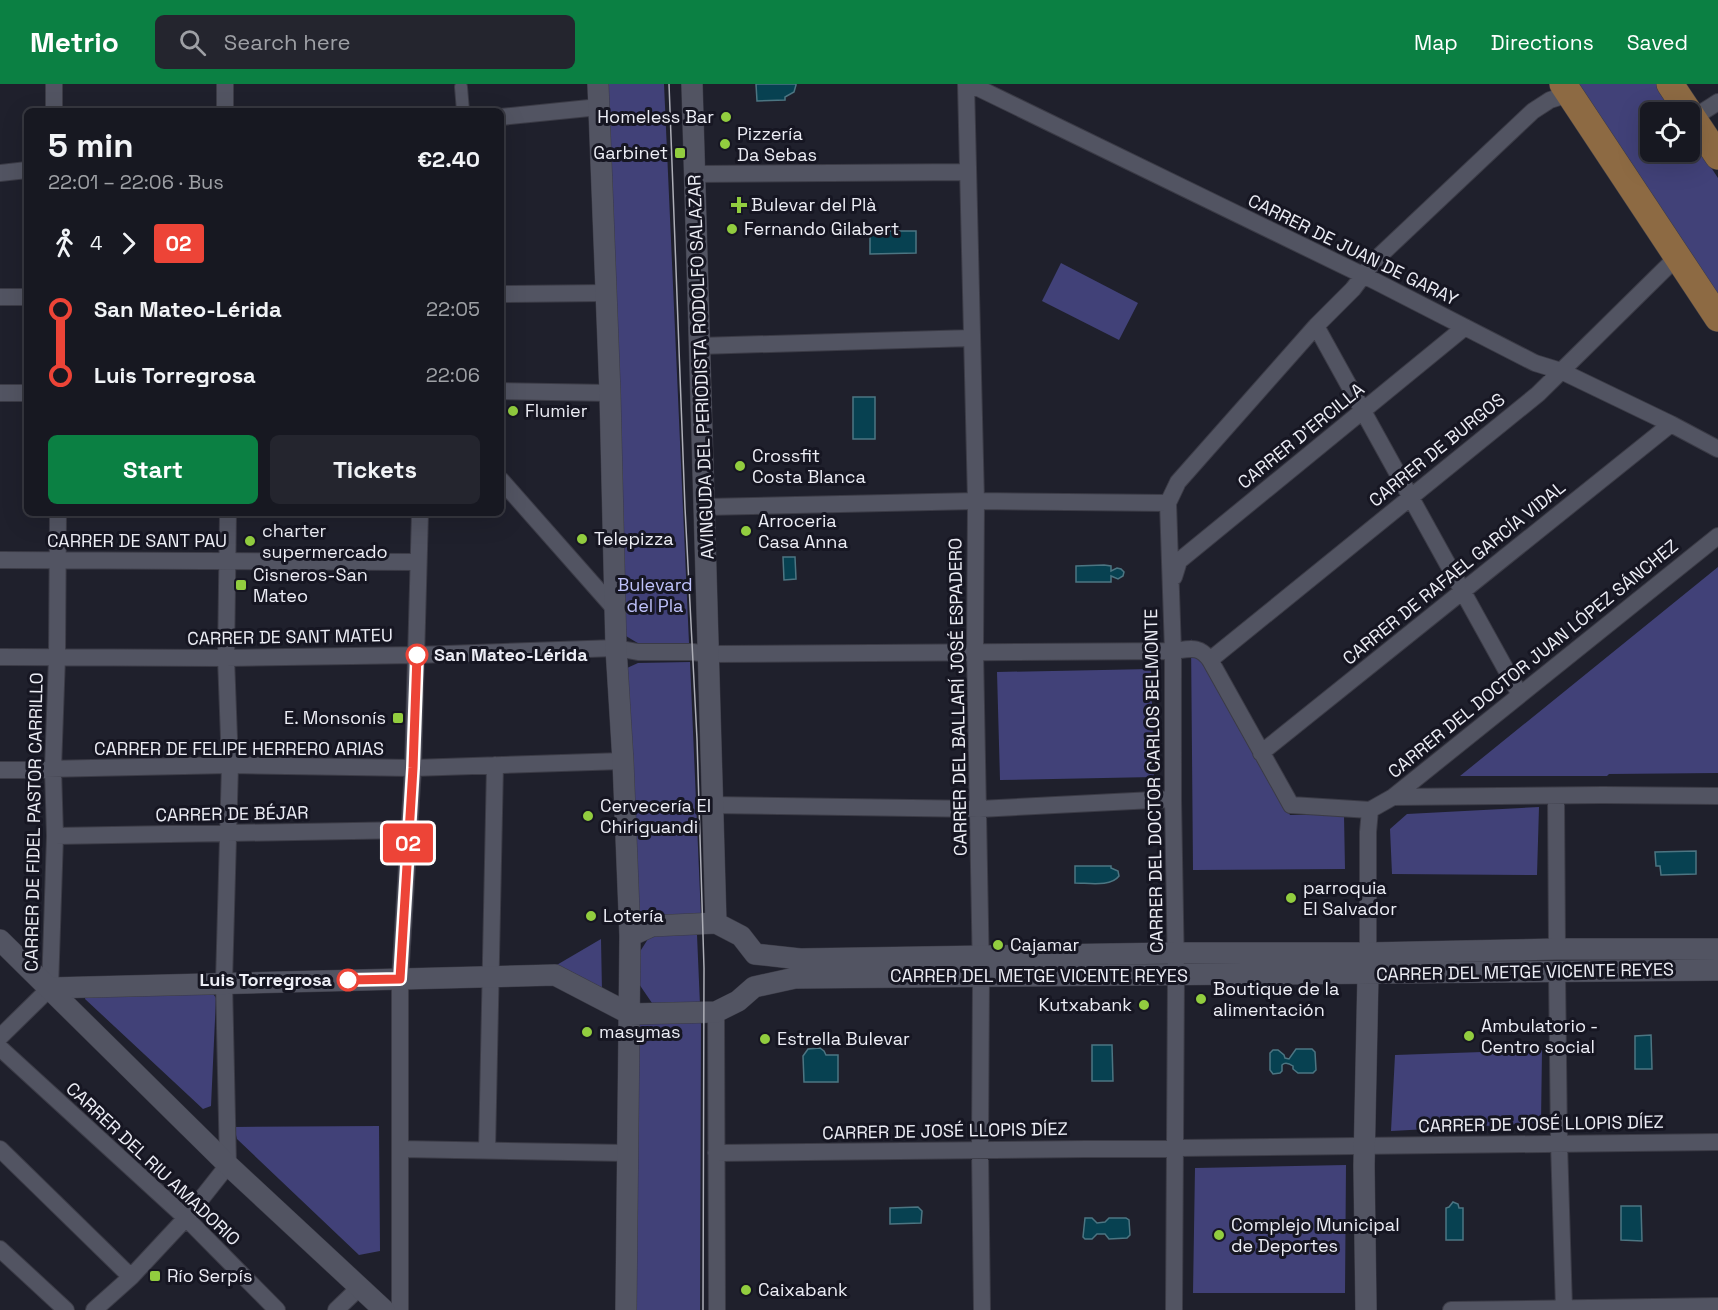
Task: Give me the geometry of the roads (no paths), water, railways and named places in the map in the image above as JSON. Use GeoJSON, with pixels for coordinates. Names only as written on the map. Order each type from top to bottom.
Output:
{"type":"FeatureCollection","features":[{"type":"Feature","properties":{"kind":"main road"},"geometry":{"type":"LineString","coordinates":[[1670,84],[1682,102]]}},
{"type":"Feature","properties":{"kind":"main road"},"geometry":{"type":"LineString","coordinates":[[1566,89],[1718,318]]}},
{"type":"Feature","properties":{"kind":"main road"},"geometry":{"type":"LineString","coordinates":[[1700,129],[1718,156]]}},
{"type":"Feature","properties":{"kind":"street"},"geometry":{"type":"LineString","coordinates":[[54,84],[54,108]]}},
{"type":"Feature","properties":{"kind":"street"},"geometry":{"type":"LineString","coordinates":[[225,84],[225,108]]}},
{"type":"Feature","properties":{"kind":"street"},"geometry":{"type":"LineString","coordinates":[[598,84],[610,393],[614,608],[630,936],[626,1310]]}},
{"type":"Feature","properties":{"kind":"street","name":"AVINGUDA DEL PERIODISTA RODOLFO SALAZAR"},"geometry":{"type":"LineString","coordinates":[[692,84],[716,923]]}},
{"type":"Feature","properties":{"kind":"street","name":"CARRER DEL BALLARÍ JOSÉ ESPADERO"},"geometry":{"type":"LineString","coordinates":[[968,84],[976,501],[975,651],[981,966],[982,1310]]}},
{"type":"Feature","properties":{"kind":"street","name":"CARRER DE JUAN DE GARAY"},"geometry":{"type":"LineString","coordinates":[[968,84],[1363,276],[1535,363],[1561,371],[1718,449]]}},
{"type":"Feature","properties":{"kind":"street"},"geometry":{"type":"LineString","coordinates":[[460,87],[463,108]]}},
{"type":"Feature","properties":{"kind":"street"},"geometry":{"type":"LineString","coordinates":[[705,507],[976,501],[1168,503],[1178,482],[1316,326],[1353,289],[1374,261],[1533,111],[1566,89]]}},
{"type":"Feature","properties":{"kind":"street"},"geometry":{"type":"LineString","coordinates":[[1700,114],[1718,102]]}},
{"type":"Feature","properties":{"kind":"street"},"geometry":{"type":"LineString","coordinates":[[504,117],[599,107]]}},
{"type":"Feature","properties":{"kind":"street"},"geometry":{"type":"LineString","coordinates":[[0,173],[24,170]]}},
{"type":"Feature","properties":{"kind":"street"},"geometry":{"type":"LineString","coordinates":[[695,174],[968,172]]}},
{"type":"Feature","properties":{"kind":"street","name":"CARRER DE BURGOS"},"geometry":{"type":"LineString","coordinates":[[1210,660],[1538,394],[1677,257]]}},
{"type":"Feature","properties":{"kind":"street"},"geometry":{"type":"LineString","coordinates":[[504,294],[606,293]]}},
{"type":"Feature","properties":{"kind":"street"},"geometry":{"type":"LineString","coordinates":[[0,297],[24,297]]}},
{"type":"Feature","properties":{"kind":"street"},"geometry":{"type":"LineString","coordinates":[[1316,326],[1520,695]]}},
{"type":"Feature","properties":{"kind":"street","name":"CARRER D'ERCILLA"},"geometry":{"type":"LineString","coordinates":[[1172,583],[1179,561],[1465,327]]}},
{"type":"Feature","properties":{"kind":"street"},"geometry":{"type":"LineString","coordinates":[[699,346],[972,338]]}},
{"type":"Feature","properties":{"kind":"street"},"geometry":{"type":"LineString","coordinates":[[504,391],[610,393]]}},
{"type":"Feature","properties":{"kind":"street"},"geometry":{"type":"LineString","coordinates":[[0,393],[24,393]]}},
{"type":"Feature","properties":{"kind":"street","name":"CARRER DE RAFAEL GARCÍA VIDAL"},"geometry":{"type":"LineString","coordinates":[[1261,753],[1671,424]]}},
{"type":"Feature","properties":{"kind":"street"},"geometry":{"type":"LineString","coordinates":[[504,483],[614,608]]}},
{"type":"Feature","properties":{"kind":"street","name":"CARRER DEL DOCTOR CARLOS BELMONTE"},"geometry":{"type":"LineString","coordinates":[[1168,503],[1172,583],[1176,975],[1174,1310]]}},
{"type":"Feature","properties":{"kind":"street","name":"CARRER DE FIDEL PASTOR CARRILLO"},"geometry":{"type":"LineString","coordinates":[[50,988],[55,836],[53,769],[58,516]]}},
{"type":"Feature","properties":{"kind":"street"},"geometry":{"type":"LineString","coordinates":[[94,1310],[131,1278],[186,1218],[228,1166],[224,982],[230,765],[226,658],[228,516]]}},
{"type":"Feature","properties":{"kind":"street"},"geometry":{"type":"LineString","coordinates":[[400,1310],[400,979],[413,768],[420,516]]}},
{"type":"Feature","properties":{"kind":"street","name":"CARRER DEL DOCTOR JUAN LÓPEZ SÁNCHEZ"},"geometry":{"type":"LineString","coordinates":[[1370,810],[1393,797],[1718,536]]}},
{"type":"Feature","properties":{"kind":"street","name":"CARRER DE SANT PAU"},"geometry":{"type":"LineString","coordinates":[[0,560],[418,562]]}},
{"type":"Feature","properties":{"kind":"street","name":"CARRER DE SANT MATEU"},"geometry":{"type":"LineString","coordinates":[[0,657],[226,658],[417,655],[616,648],[638,652],[708,654],[1198,649],[1204,652],[1210,660]]}},
{"type":"Feature","properties":{"kind":"street"},"geometry":{"type":"LineString","coordinates":[[1210,660],[1291,805],[1370,810],[1365,1146],[1366,1310]]}},
{"type":"Feature","properties":{"kind":"street","name":"CARRER DE FELIPE HERRERO ARIAS"},"geometry":{"type":"LineString","coordinates":[[0,770],[230,765],[413,768],[623,761]]}},
{"type":"Feature","properties":{"kind":"street"},"geometry":{"type":"LineString","coordinates":[[487,1150],[495,765]]}},
{"type":"Feature","properties":{"kind":"street"},"geometry":{"type":"LineString","coordinates":[[1556,796],[1557,949]]}},
{"type":"Feature","properties":{"kind":"street"},"geometry":{"type":"LineString","coordinates":[[1393,797],[1718,796]]}},
{"type":"Feature","properties":{"kind":"street"},"geometry":{"type":"LineString","coordinates":[[712,805],[979,809],[1173,799]]}},
{"type":"Feature","properties":{"kind":"street","name":"CARRER DE BÉJAR"},"geometry":{"type":"LineString","coordinates":[[55,836],[409,830]]}},
{"type":"Feature","properties":{"kind":"street"},"geometry":{"type":"LineString","coordinates":[[0,1037],[50,988],[555,975],[630,1014],[716,1012],[738,1001],[754,987],[756,969],[754,954],[741,936],[716,923],[652,926],[630,936]]}},
{"type":"Feature","properties":{"kind":"street"},"geometry":{"type":"LineString","coordinates":[[0,940],[228,1166],[384,1310]]}},
{"type":"Feature","properties":{"kind":"street","name":"CARRER DEL METGE VICENTE REYES"},"geometry":{"type":"LineString","coordinates":[[754,987],[795,978],[1175,952],[1718,950]]}},
{"type":"Feature","properties":{"kind":"street","name":"CARRER DEL METGE VICENTE REYES"},"geometry":{"type":"LineString","coordinates":[[754,954],[1176,975],[1718,970]]}},
{"type":"Feature","properties":{"kind":"street"},"geometry":{"type":"LineString","coordinates":[[1557,972],[1564,1308]]}},
{"type":"Feature","properties":{"kind":"street"},"geometry":{"type":"LineString","coordinates":[[716,1012],[717,1310]]}},
{"type":"Feature","properties":{"kind":"street","name":"CARRER DEL RIU AMADORIO"},"geometry":{"type":"LineString","coordinates":[[0,1048],[186,1218],[277,1310]]}},
{"type":"Feature","properties":{"kind":"street","name":"CARRER DE JOSÉ LLOPIS DÍEZ"},"geometry":{"type":"LineString","coordinates":[[716,1153],[1718,1142]]}},
{"type":"Feature","properties":{"kind":"street"},"geometry":{"type":"LineString","coordinates":[[0,1149],[131,1278]]}},
{"type":"Feature","properties":{"kind":"street"},"geometry":{"type":"LineString","coordinates":[[401,1149],[627,1153]]}},
{"type":"Feature","properties":{"kind":"street"},"geometry":{"type":"LineString","coordinates":[[0,1249],[66,1310]]}},
{"type":"Feature","properties":{"kind":"street"},"geometry":{"type":"LineString","coordinates":[[336,1310],[360,1287]]}},
{"type":"Feature","properties":{"kind":"street"},"geometry":{"type":"LineString","coordinates":[[1451,1310],[1718,1306]]}},
{"type":"Feature","properties":{"kind":"water"},"geometry":{"type":"Polygon","coordinates":[[[756,84],[796,85],[794,92],[785,97],[785,100],[757,101],[756,84]]]}},
{"type":"Feature","properties":{"kind":"water"},"geometry":{"type":"Polygon","coordinates":[[[870,231],[916,231],[916,253],[870,254],[870,231]]]}},
{"type":"Feature","properties":{"kind":"water"},"geometry":{"type":"Polygon","coordinates":[[[853,397],[875,397],[875,439],[853,439],[853,397]]]}},
{"type":"Feature","properties":{"kind":"water"},"geometry":{"type":"Polygon","coordinates":[[[783,557],[795,557],[796,579],[784,580],[783,557]]]}},
{"type":"Feature","properties":{"kind":"water"},"geometry":{"type":"Polygon","coordinates":[[[1076,566],[1111,566],[1111,571],[1121,569],[1124,572],[1123,576],[1118,579],[1111,576],[1111,582],[1076,582],[1076,566]]]}},
{"type":"Feature","properties":{"kind":"water"},"geometry":{"type":"Polygon","coordinates":[[[1696,851],[1696,874],[1661,875],[1660,866],[1656,866],[1655,852],[1696,851]]]}},
{"type":"Feature","properties":{"kind":"water"},"geometry":{"type":"Polygon","coordinates":[[[1075,866],[1111,866],[1118,871],[1119,876],[1105,883],[1075,883],[1075,866]]]}},
{"type":"Feature","properties":{"kind":"water"},"geometry":{"type":"Polygon","coordinates":[[[1651,1035],[1652,1069],[1635,1069],[1635,1036],[1651,1035]]]}},
{"type":"Feature","properties":{"kind":"water"},"geometry":{"type":"Polygon","coordinates":[[[1092,1045],[1112,1045],[1113,1081],[1092,1081],[1092,1045]]]}},
{"type":"Feature","properties":{"kind":"water"},"geometry":{"type":"Polygon","coordinates":[[[820,1048],[826,1055],[838,1055],[838,1082],[804,1082],[803,1056],[808,1049],[820,1048]]]}},
{"type":"Feature","properties":{"kind":"water"},"geometry":{"type":"Polygon","coordinates":[[[1296,1049],[1312,1049],[1315,1052],[1316,1070],[1313,1073],[1298,1073],[1293,1066],[1286,1063],[1282,1065],[1280,1073],[1273,1074],[1270,1070],[1270,1053],[1278,1050],[1289,1059],[1296,1049]]]}},
{"type":"Feature","properties":{"kind":"water"},"geometry":{"type":"Polygon","coordinates":[[[1453,1202],[1458,1204],[1459,1208],[1463,1208],[1463,1240],[1446,1240],[1446,1208],[1453,1202]]]}},
{"type":"Feature","properties":{"kind":"water"},"geometry":{"type":"Polygon","coordinates":[[[1621,1206],[1641,1206],[1642,1241],[1621,1240],[1621,1206]]]}},
{"type":"Feature","properties":{"kind":"water"},"geometry":{"type":"Polygon","coordinates":[[[918,1207],[922,1211],[921,1223],[890,1224],[890,1208],[918,1207]]]}},
{"type":"Feature","properties":{"kind":"water"},"geometry":{"type":"Polygon","coordinates":[[[1085,1218],[1092,1218],[1097,1223],[1105,1222],[1109,1218],[1126,1218],[1129,1220],[1130,1235],[1127,1238],[1109,1239],[1105,1234],[1097,1234],[1092,1239],[1085,1239],[1083,1237],[1085,1218]]]}},
{"type":"Feature","properties":{"kind":"tram line"},"geometry":{"type":"LineString","coordinates":[[669,84],[685,508],[697,739],[704,968],[703,1310]]}},
{"type":"Feature","properties":{"kind":"place","name":"Homeless Bar"},"geometry":{"type":"Point","coordinates":[726,117]}},
{"type":"Feature","properties":{"kind":"place","name":"Pizzería Da Sebas"},"geometry":{"type":"Point","coordinates":[725,144]}},
{"type":"Feature","properties":{"kind":"place","name":"Garbinet"},"geometry":{"type":"Point","coordinates":[680,153]}},
{"type":"Feature","properties":{"kind":"place","name":"Bulevar del Plà"},"geometry":{"type":"Point","coordinates":[739,205]}},
{"type":"Feature","properties":{"kind":"place","name":"Fernando Gilabert"},"geometry":{"type":"Point","coordinates":[732,229]}},
{"type":"Feature","properties":{"kind":"place","name":"Flumier"},"geometry":{"type":"Point","coordinates":[513,411]}},
{"type":"Feature","properties":{"kind":"place","name":"Crossfit Costa Blanca"},"geometry":{"type":"Point","coordinates":[740,466]}},
{"type":"Feature","properties":{"kind":"place","name":"Arroceria Casa Anna"},"geometry":{"type":"Point","coordinates":[746,531]}},
{"type":"Feature","properties":{"kind":"place","name":"Telepizza"},"geometry":{"type":"Point","coordinates":[582,539]}},
{"type":"Feature","properties":{"kind":"place","name":"charter supermercado"},"geometry":{"type":"Point","coordinates":[250,541]}},
{"type":"Feature","properties":{"kind":"place","name":"Cisneros-San Mateo"},"geometry":{"type":"Point","coordinates":[241,585]}},
{"type":"Feature","properties":{"kind":"place","name":"San Mateo-Lérida"},"geometry":{"type":"Point","coordinates":[417,655]}},
{"type":"Feature","properties":{"kind":"place","name":"E. Monsonís"},"geometry":{"type":"Point","coordinates":[398,718]}},
{"type":"Feature","properties":{"kind":"place","name":"Cervecería El Chiriguandi"},"geometry":{"type":"Point","coordinates":[588,816]}},
{"type":"Feature","properties":{"kind":"place","name":"parroquia El Salvador"},"geometry":{"type":"Point","coordinates":[1291,898]}},
{"type":"Feature","properties":{"kind":"place","name":"Lotería"},"geometry":{"type":"Point","coordinates":[591,916]}},
{"type":"Feature","properties":{"kind":"place","name":"Cajamar"},"geometry":{"type":"Point","coordinates":[998,945]}},
{"type":"Feature","properties":{"kind":"place","name":"Luis Torregrosa"},"geometry":{"type":"Point","coordinates":[348,980]}},
{"type":"Feature","properties":{"kind":"place","name":"Boutique de la alimentación"},"geometry":{"type":"Point","coordinates":[1201,999]}},
{"type":"Feature","properties":{"kind":"place","name":"Kutxabank"},"geometry":{"type":"Point","coordinates":[1144,1005]}},
{"type":"Feature","properties":{"kind":"place","name":"masymas"},"geometry":{"type":"Point","coordinates":[587,1032]}},
{"type":"Feature","properties":{"kind":"place","name":"Ambulatorio - Centro social"},"geometry":{"type":"Point","coordinates":[1469,1036]}},
{"type":"Feature","properties":{"kind":"place","name":"Estrella Bulevar"},"geometry":{"type":"Point","coordinates":[765,1039]}},
{"type":"Feature","properties":{"kind":"place","name":"Complejo Municipal de Deportes"},"geometry":{"type":"Point","coordinates":[1219,1235]}},
{"type":"Feature","properties":{"kind":"place","name":"Río Serpís"},"geometry":{"type":"Point","coordinates":[155,1276]}},
{"type":"Feature","properties":{"kind":"place","name":"Caixabank"},"geometry":{"type":"Point","coordinates":[746,1290]}},
{"type":"Feature","properties":{"kind":"park label","name":"Bulevard del Pla"},"geometry":{"type":"Point","coordinates":[655,595]}}]}
